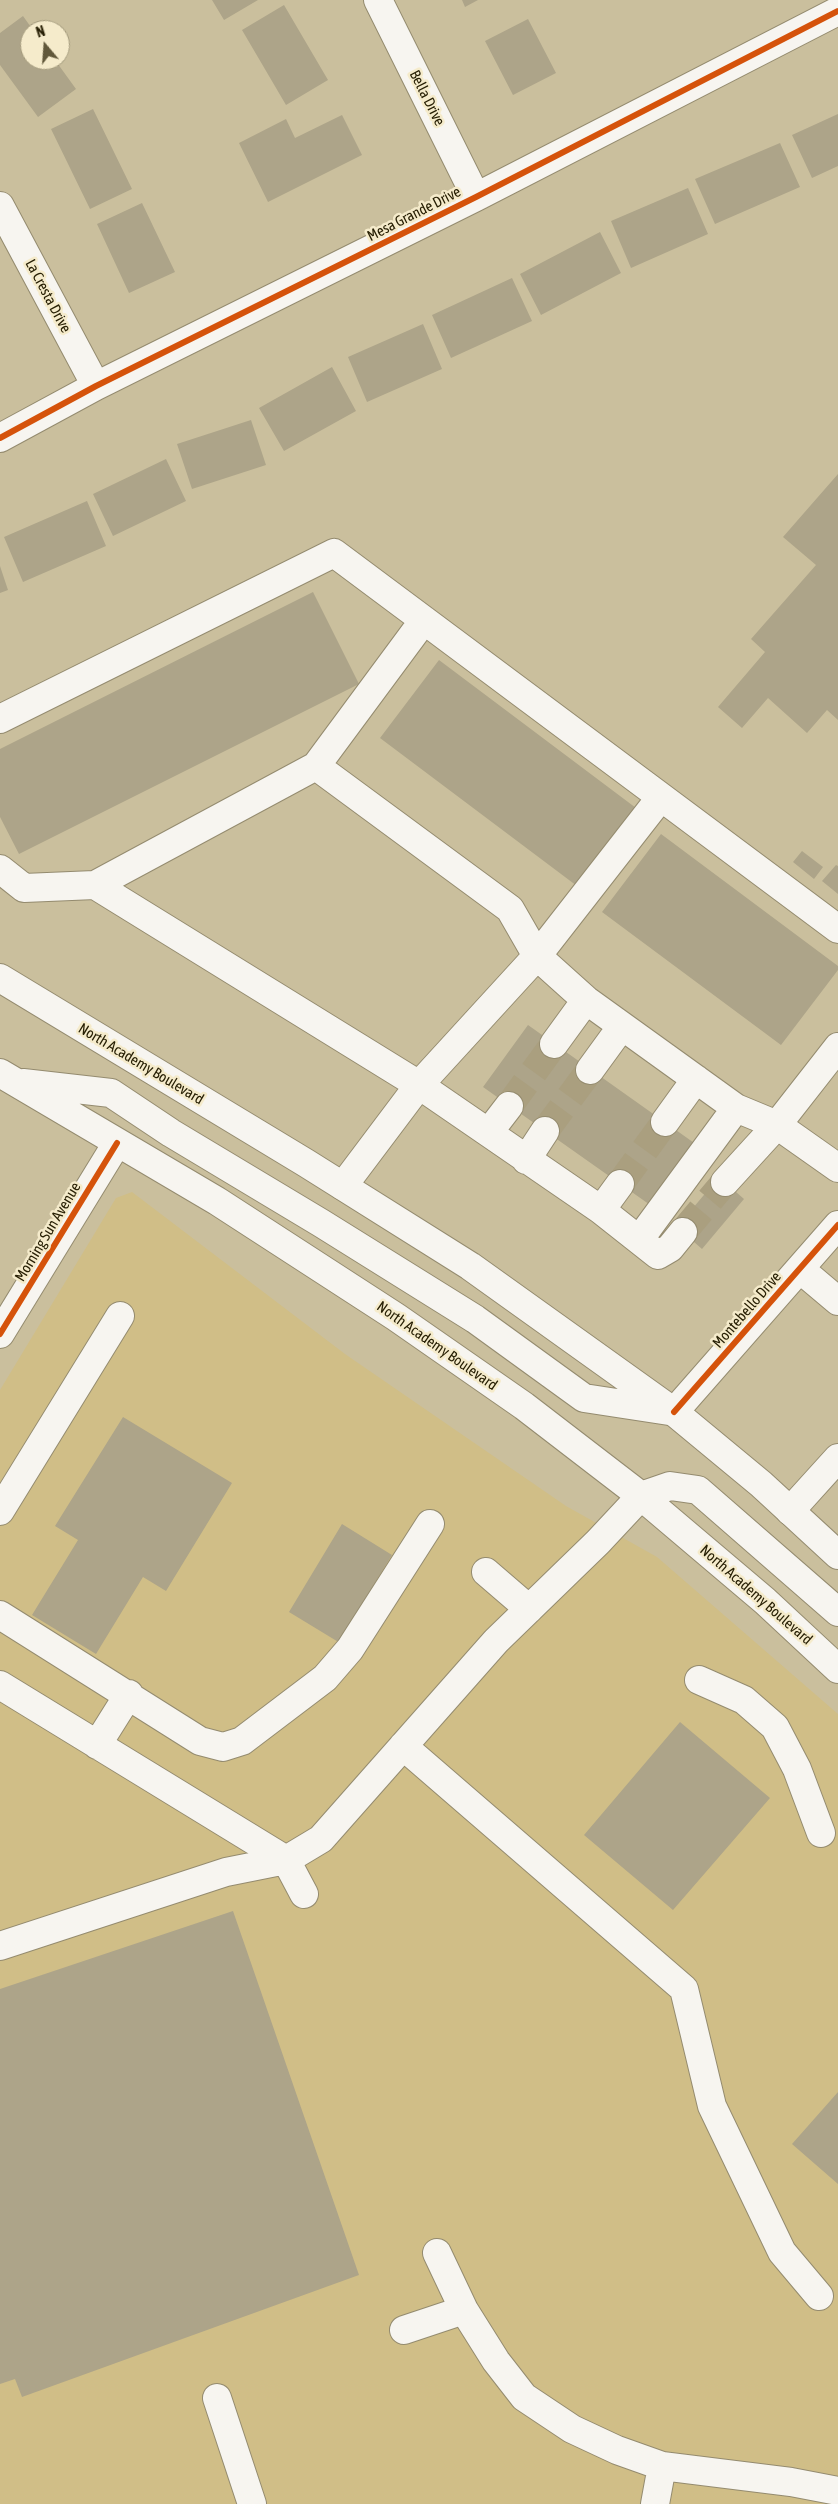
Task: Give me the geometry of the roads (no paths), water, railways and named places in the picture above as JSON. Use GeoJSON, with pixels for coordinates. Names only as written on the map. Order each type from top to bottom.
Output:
{"type":"FeatureCollection","features":[{"type":"Feature","properties":{"kind":"main road","name":"Bella Drive"},"geometry":{"type":"LineString","coordinates":[[378,0],[476,197]]}},
{"type":"Feature","properties":{"kind":"main road","name":"Mesa Grande Drive"},"geometry":{"type":"LineString","coordinates":[[0,438],[96,386],[476,197],[838,11]]}},
{"type":"Feature","properties":{"kind":"main road","name":"La Cresta Drive"},"geometry":{"type":"LineString","coordinates":[[0,206],[96,386]]}},
{"type":"Feature","properties":{"kind":"main road"},"geometry":{"type":"LineString","coordinates":[[0,718],[334,553],[838,930]]}},
{"type":"Feature","properties":{"kind":"main road"},"geometry":{"type":"LineString","coordinates":[[0,869],[24,888],[95,885],[316,766],[424,620]]}},
{"type":"Feature","properties":{"kind":"main road"},"geometry":{"type":"LineString","coordinates":[[316,766],[510,909],[537,956],[586,1000],[736,1108],[777,1125],[838,1168]]}},
{"type":"Feature","properties":{"kind":"main road"},"geometry":{"type":"LineString","coordinates":[[343,1186],[418,1085],[537,956],[661,797]]}},
{"type":"Feature","properties":{"kind":"main road"},"geometry":{"type":"LineString","coordinates":[[95,885],[418,1085],[600,1210],[658,1255],[670,1248],[683,1232]]}},
{"type":"Feature","properties":{"kind":"main road","name":"North Academy Boulevard"},"geometry":{"type":"LineString","coordinates":[[0,978],[343,1186],[470,1266],[674,1412],[790,1511],[838,1555]]}},
{"type":"Feature","properties":{"kind":"main road"},"geometry":{"type":"LineString","coordinates":[[554,1044],[586,1000]]}},
{"type":"Feature","properties":{"kind":"main road"},"geometry":{"type":"LineString","coordinates":[[590,1070],[622,1026]]}},
{"type":"Feature","properties":{"kind":"main road"},"geometry":{"type":"LineString","coordinates":[[725,1182],[777,1125],[838,1047]]}},
{"type":"Feature","properties":{"kind":"main road"},"geometry":{"type":"LineString","coordinates":[[7,1078],[111,1093],[170,1134],[320,1223],[475,1319],[584,1398],[674,1412]]}},
{"type":"Feature","properties":{"kind":"main road","name":"North Academy Boulevard"},"geometry":{"type":"LineString","coordinates":[[7,1078],[216,1201],[396,1317],[524,1406],[641,1496],[765,1601],[838,1669]]}},
{"type":"Feature","properties":{"kind":"main road"},"geometry":{"type":"LineString","coordinates":[[665,1122],[696,1079]]}},
{"type":"Feature","properties":{"kind":"main road"},"geometry":{"type":"LineString","coordinates":[[488,1132],[509,1106]]}},
{"type":"Feature","properties":{"kind":"main road"},"geometry":{"type":"LineString","coordinates":[[639,1240],[736,1108]]}},
{"type":"Feature","properties":{"kind":"main road"},"geometry":{"type":"LineString","coordinates":[[526,1160],[545,1132]]}},
{"type":"Feature","properties":{"kind":"main road","name":"Morning Sun Avenue"},"geometry":{"type":"LineString","coordinates":[[0,1332],[117,1143]]}},
{"type":"Feature","properties":{"kind":"main road"},"geometry":{"type":"LineString","coordinates":[[600,1210],[620,1184]]}},
{"type":"Feature","properties":{"kind":"main road","name":"Montebello Drive"},"geometry":{"type":"LineString","coordinates":[[674,1412],[838,1225]]}},
{"type":"Feature","properties":{"kind":"main road"},"geometry":{"type":"LineString","coordinates":[[800,1268],[838,1301]]}},
{"type":"Feature","properties":{"kind":"main road"},"geometry":{"type":"LineString","coordinates":[[0,1511],[120,1316]]}},
{"type":"Feature","properties":{"kind":"main road"},"geometry":{"type":"LineString","coordinates":[[790,1511],[838,1458]]}},
{"type":"Feature","properties":{"kind":"main road"},"geometry":{"type":"LineString","coordinates":[[0,1946],[226,1872],[286,1860],[321,1839],[496,1641],[641,1496],[670,1486],[698,1490],[838,1612]]}},
{"type":"Feature","properties":{"kind":"main road"},"geometry":{"type":"LineString","coordinates":[[0,1615],[129,1694],[200,1741],[223,1747],[242,1741],[325,1678],[350,1649],[430,1524]]}},
{"type":"Feature","properties":{"kind":"main road"},"geometry":{"type":"LineString","coordinates":[[486,1572],[529,1609]]}},
{"type":"Feature","properties":{"kind":"main road"},"geometry":{"type":"LineString","coordinates":[[699,1680],[744,1700],[775,1727],[797,1770],[822,1833]]}},
{"type":"Feature","properties":{"kind":"main road"},"geometry":{"type":"LineString","coordinates":[[0,1685],[286,1860],[304,1894]]}},
{"type":"Feature","properties":{"kind":"main road"},"geometry":{"type":"LineString","coordinates":[[98,1745],[129,1694]]}},
{"type":"Feature","properties":{"kind":"main road"},"geometry":{"type":"LineString","coordinates":[[403,1746],[684,1989],[712,2106],[782,2252],[819,2296]]}},
{"type":"Feature","properties":{"kind":"main road"},"geometry":{"type":"LineString","coordinates":[[437,2253],[464,2310],[496,2361],[524,2396],[572,2429],[617,2450],[662,2466],[791,2482],[838,2491]]}},
{"type":"Feature","properties":{"kind":"main road"},"geometry":{"type":"LineString","coordinates":[[404,2330],[464,2310]]}},
{"type":"Feature","properties":{"kind":"main road"},"geometry":{"type":"LineString","coordinates":[[216,2398],[252,2504]]}},
{"type":"Feature","properties":{"kind":"main road"},"geometry":{"type":"LineString","coordinates":[[655,2504],[662,2466]]}},
{"type":"Feature","properties":{"kind":"tunnel"},"geometry":{"type":"LineString","coordinates":[[509,1106],[554,1044]]}},
{"type":"Feature","properties":{"kind":"tunnel"},"geometry":{"type":"LineString","coordinates":[[545,1131],[590,1070]]}},
{"type":"Feature","properties":{"kind":"tunnel"},"geometry":{"type":"LineString","coordinates":[[620,1184],[665,1122]]}},
{"type":"Feature","properties":{"kind":"tunnel"},"geometry":{"type":"LineString","coordinates":[[683,1232],[725,1182]]}}]}
